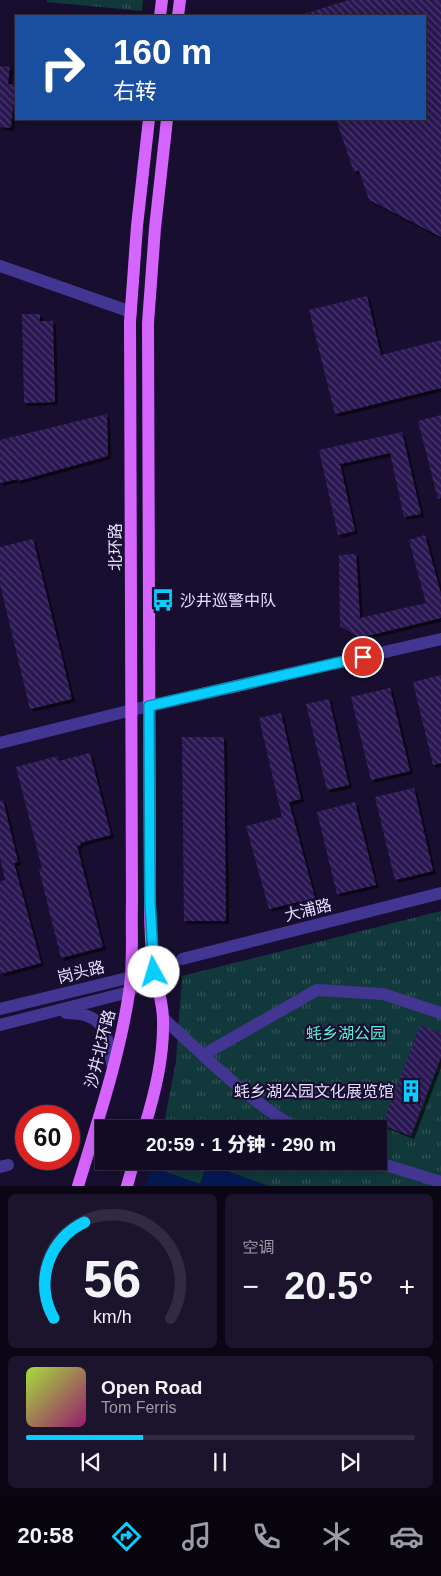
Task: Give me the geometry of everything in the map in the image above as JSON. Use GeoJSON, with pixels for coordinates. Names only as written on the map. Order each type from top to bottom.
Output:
{"type":"FeatureCollection","features":[{"type":"Feature","properties":{"kind":"main road"},"geometry":{"type":"LineString","coordinates":[[160,15],[162,0]]}},
{"type":"Feature","properties":{"kind":"main road"},"geometry":{"type":"LineString","coordinates":[[178,15],[180,0]]}},
{"type":"Feature","properties":{"kind":"main road","name":"北环路"},"geometry":{"type":"LineString","coordinates":[[130,976],[132,710],[131,312],[149,120]]}},
{"type":"Feature","properties":{"kind":"main road","name":"北环路"},"geometry":{"type":"LineString","coordinates":[[154,972],[150,902],[148,323],[155,228],[167,120]]}},
{"type":"Feature","properties":{"kind":"main road"},"geometry":{"type":"LineString","coordinates":[[146,1120],[158,1077],[163,1041],[161,995],[154,972]]}},
{"type":"Feature","properties":{"kind":"main road","name":"沙井北环路"},"geometry":{"type":"LineString","coordinates":[[79,1183],[113,1068],[122,1031],[130,976]]}},
{"type":"Feature","properties":{"kind":"main road"},"geometry":{"type":"LineString","coordinates":[[127,1186],[132,1170]]}},
{"type":"Feature","properties":{"kind":"street"},"geometry":{"type":"LineString","coordinates":[[0,266],[131,312]]}},
{"type":"Feature","properties":{"kind":"street"},"geometry":{"type":"LineString","coordinates":[[0,743],[132,710],[441,639]]}},
{"type":"Feature","properties":{"kind":"street","name":"大浦路"},"geometry":{"type":"LineString","coordinates":[[182,959],[441,893]]}},
{"type":"Feature","properties":{"kind":"street","name":"岗头路"},"geometry":{"type":"LineString","coordinates":[[0,1009],[130,976],[154,972]]}},
{"type":"Feature","properties":{"kind":"street","name":"岗头路"},"geometry":{"type":"LineString","coordinates":[[0,1025],[129,992],[154,972]]}},
{"type":"Feature","properties":{"kind":"street"},"geometry":{"type":"LineString","coordinates":[[203,1055],[317,990],[383,994],[441,1013]]}},
{"type":"Feature","properties":{"kind":"street"},"geometry":{"type":"LineString","coordinates":[[49,1014],[80,1013],[92,1017],[102,1026],[107,1038],[113,1068]]}},
{"type":"Feature","properties":{"kind":"street"},"geometry":{"type":"LineString","coordinates":[[163,1018],[240,1089],[284,1120]]}},
{"type":"Feature","properties":{"kind":"street"},"geometry":{"type":"LineString","coordinates":[[387,1165],[441,1182]]}},
{"type":"Feature","properties":{"kind":"green space"},"geometry":{"type":"Polygon","coordinates":[[[47,0],[143,0],[142,11],[47,2],[47,0]]]}},
{"type":"Feature","properties":{"kind":"green space","name":"蚝乡湖公园"},"geometry":{"type":"Polygon","coordinates":[[[441,911],[441,1186],[268,1186],[224,1170],[387,1170],[387,1120],[165,1120],[176,1061],[182,976],[441,911]]]}},
{"type":"Feature","properties":{"kind":"green space","name":"蚝乡湖公园"},"geometry":{"type":"Polygon","coordinates":[[[160,1170],[206,1170],[200,1184],[160,1170]]]}},
{"type":"Feature","properties":{"kind":"shaded area"},"geometry":{"type":"Polygon","coordinates":[[[151,1170],[160,1170],[200,1184],[205,1170],[224,1170],[268,1186],[146,1186],[151,1170]]]}},
{"type":"Feature","properties":{"kind":"building"},"geometry":{"type":"Polygon","coordinates":[[[349,0],[441,0],[441,237],[369,200],[359,170],[354,172],[336,120],[426,120],[426,15],[304,14],[349,0]]]}},
{"type":"Feature","properties":{"kind":"building"},"geometry":{"type":"Polygon","coordinates":[[[0,66],[10,67],[8,84],[15,85],[15,94],[11,128],[0,127],[0,66]]]}},
{"type":"Feature","properties":{"kind":"building"},"geometry":{"type":"Polygon","coordinates":[[[367,296],[381,355],[441,340],[441,388],[335,414],[309,310],[367,296]]]}},
{"type":"Feature","properties":{"kind":"building"},"geometry":{"type":"Polygon","coordinates":[[[22,314],[40,314],[40,321],[53,321],[55,402],[24,403],[22,314]]]}},
{"type":"Feature","properties":{"kind":"building"},"geometry":{"type":"Polygon","coordinates":[[[107,414],[108,456],[18,481],[18,479],[0,483],[0,440],[107,414]]]}},
{"type":"Feature","properties":{"kind":"building"},"geometry":{"type":"Polygon","coordinates":[[[441,415],[441,498],[438,499],[418,421],[441,415]]]}},
{"type":"Feature","properties":{"kind":"building"},"geometry":{"type":"Polygon","coordinates":[[[402,432],[421,514],[404,517],[390,453],[340,464],[355,531],[338,535],[319,450],[402,432]]]}},
{"type":"Feature","properties":{"kind":"building"},"geometry":{"type":"Polygon","coordinates":[[[425,535],[441,594],[441,618],[359,638],[340,626],[339,555],[356,554],[360,618],[426,603],[409,540],[425,535]]]}},
{"type":"Feature","properties":{"kind":"building"},"geometry":{"type":"Polygon","coordinates":[[[33,539],[72,699],[30,709],[0,584],[0,547],[33,539]]]}},
{"type":"Feature","properties":{"kind":"building"},"geometry":{"type":"Polygon","coordinates":[[[441,675],[441,763],[433,765],[413,682],[441,675]]]}},
{"type":"Feature","properties":{"kind":"building"},"geometry":{"type":"Polygon","coordinates":[[[390,688],[410,771],[371,780],[351,697],[390,688]]]}},
{"type":"Feature","properties":{"kind":"building"},"geometry":{"type":"Polygon","coordinates":[[[329,699],[349,785],[327,790],[306,704],[329,699]]]}},
{"type":"Feature","properties":{"kind":"building"},"geometry":{"type":"Polygon","coordinates":[[[281,713],[301,799],[289,802],[315,898],[269,909],[246,826],[282,817],[259,718],[281,713]]]}},
{"type":"Feature","properties":{"kind":"building"},"geometry":{"type":"Polygon","coordinates":[[[182,737],[224,737],[226,921],[184,921],[182,737]]]}},
{"type":"Feature","properties":{"kind":"building"},"geometry":{"type":"Polygon","coordinates":[[[90,753],[111,835],[80,843],[81,845],[77,846],[103,947],[61,958],[39,869],[42,868],[16,767],[58,756],[59,761],[90,753]]]}},
{"type":"Feature","properties":{"kind":"building"},"geometry":{"type":"Polygon","coordinates":[[[414,788],[433,871],[395,880],[375,797],[414,788]]]}},
{"type":"Feature","properties":{"kind":"building"},"geometry":{"type":"Polygon","coordinates":[[[3,800],[18,862],[14,863],[41,963],[0,974],[0,881],[5,880],[0,858],[0,801],[3,800]]]}},
{"type":"Feature","properties":{"kind":"building"},"geometry":{"type":"Polygon","coordinates":[[[355,802],[376,885],[337,894],[317,812],[355,802]]]}},
{"type":"Feature","properties":{"kind":"building","name":"蚝乡湖公园文化展览馆"},"geometry":{"type":"Polygon","coordinates":[[[420,1025],[441,1033],[441,1057],[411,1136],[387,1127],[387,1120],[384,1120],[420,1025]]]}},
{"type":"Feature","properties":{"kind":"place","name":"沙井巡警中队"},"geometry":{"type":"Point","coordinates":[163,600]}},
{"type":"Feature","properties":{"kind":"place","name":"蚝乡湖公园文化展览馆"},"geometry":{"type":"Point","coordinates":[411,1091]}},
{"type":"Feature","properties":{"kind":"route"},"geometry":{"type":"LineString","coordinates":[[154,972],[150,902],[149,706],[363,657]]}}]}
